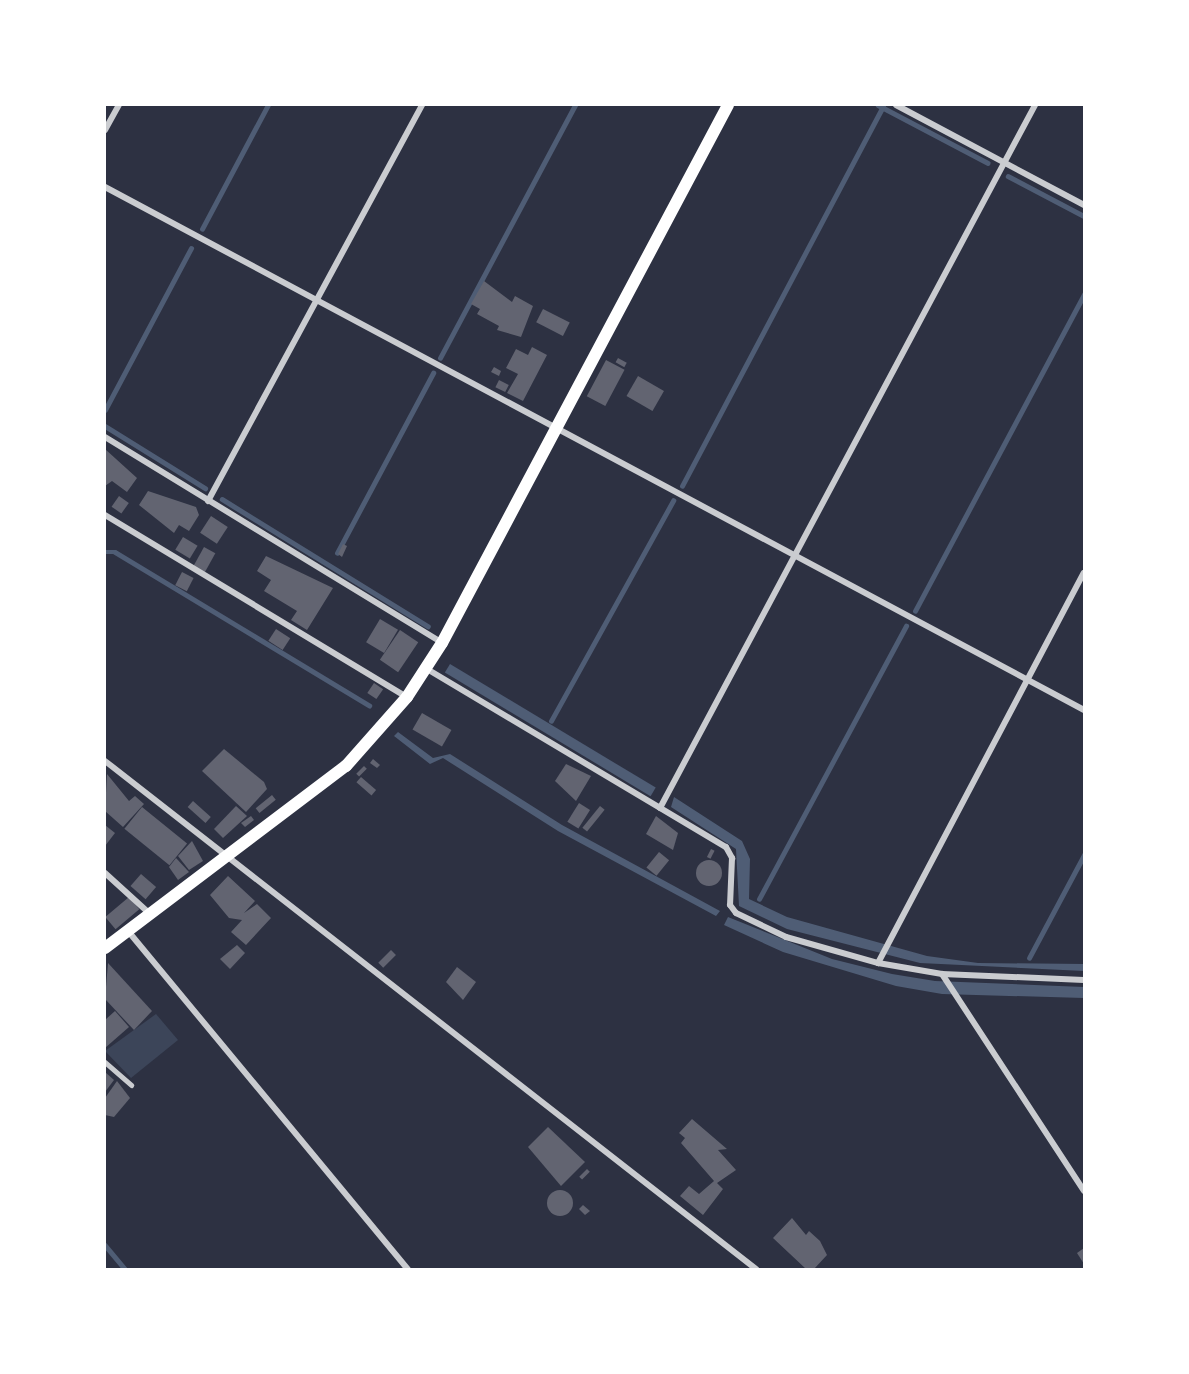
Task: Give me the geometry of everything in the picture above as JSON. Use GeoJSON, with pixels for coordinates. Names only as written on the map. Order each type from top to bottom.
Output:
{"type":"FeatureCollection","features":[{"type":"Feature","properties":{"kind":"main road"},"geometry":{"type":"LineString","coordinates":[[105,948],[346,766],[407,697],[442,643],[554,427],[728,105]]}},
{"type":"Feature","properties":{"kind":"street"},"geometry":{"type":"LineString","coordinates":[[105,130],[119,105]]}},
{"type":"Feature","properties":{"kind":"street"},"geometry":{"type":"LineString","coordinates":[[208,501],[422,105]]}},
{"type":"Feature","properties":{"kind":"street"},"geometry":{"type":"LineString","coordinates":[[896,105],[1084,206]]}},
{"type":"Feature","properties":{"kind":"street"},"geometry":{"type":"LineString","coordinates":[[660,808],[1035,105]]}},
{"type":"Feature","properties":{"kind":"street"},"geometry":{"type":"LineString","coordinates":[[105,187],[1084,710]]}},
{"type":"Feature","properties":{"kind":"street"},"geometry":{"type":"LineString","coordinates":[[105,437],[442,643]]}},
{"type":"Feature","properties":{"kind":"street"},"geometry":{"type":"LineString","coordinates":[[105,515],[407,697]]}},
{"type":"Feature","properties":{"kind":"street"},"geometry":{"type":"LineString","coordinates":[[879,961],[1084,573]]}},
{"type":"Feature","properties":{"kind":"street"},"geometry":{"type":"LineString","coordinates":[[427,669],[729,850],[730,905],[736,913],[786,936],[942,975],[1084,980]]}},
{"type":"Feature","properties":{"kind":"street"},"geometry":{"type":"LineString","coordinates":[[105,761],[756,1269]]}},
{"type":"Feature","properties":{"kind":"street"},"geometry":{"type":"LineString","coordinates":[[105,873],[151,914]]}},
{"type":"Feature","properties":{"kind":"street"},"geometry":{"type":"LineString","coordinates":[[128,931],[408,1269]]}},
{"type":"Feature","properties":{"kind":"street"},"geometry":{"type":"LineString","coordinates":[[942,975],[952,998],[1084,1191]]}},
{"type":"Feature","properties":{"kind":"lane"},"geometry":{"type":"LineString","coordinates":[[105,1062],[131,1085]]}},
{"type":"Feature","properties":{"kind":"shaded area"},"geometry":{"type":"Polygon","coordinates":[[[450,664],[656,788],[651,796],[445,673],[450,664]]]}},
{"type":"Feature","properties":{"kind":"shaded area"},"geometry":{"type":"Polygon","coordinates":[[[398,732],[433,758],[450,754],[562,825],[720,911],[716,916],[558,831],[443,758],[430,764],[394,736],[398,732]]]}},
{"type":"Feature","properties":{"kind":"shaded area"},"geometry":{"type":"Polygon","coordinates":[[[674,797],[742,841],[750,859],[749,899],[787,917],[927,956],[978,963],[1084,964],[1084,971],[920,963],[787,929],[739,906],[736,849],[671,807],[674,797]]]}},
{"type":"Feature","properties":{"kind":"shaded area"},"geometry":{"type":"Polygon","coordinates":[[[728,917],[832,959],[892,974],[935,981],[1084,987],[1084,998],[942,994],[896,986],[783,952],[724,925],[728,917]]]}},
{"type":"Feature","properties":{"kind":"shaded area"},"geometry":{"type":"Polygon","coordinates":[[[156,1014],[178,1040],[131,1078],[105,1051],[156,1014]]]}},
{"type":"Feature","properties":{"kind":"building"},"geometry":{"type":"Polygon","coordinates":[[[484,281],[512,302],[515,296],[533,306],[521,337],[497,330],[499,326],[477,314],[480,309],[471,304],[484,281]]]}},
{"type":"Feature","properties":{"kind":"building"},"geometry":{"type":"Polygon","coordinates":[[[543,309],[570,323],[563,336],[536,322],[543,309]]]}},
{"type":"Feature","properties":{"kind":"building"},"geometry":{"type":"Polygon","coordinates":[[[532,347],[547,355],[523,401],[507,393],[518,374],[506,368],[516,349],[528,355],[532,347]]]}},
{"type":"Feature","properties":{"kind":"building"},"geometry":{"type":"Polygon","coordinates":[[[618,358],[627,363],[624,367],[616,362],[618,358]]]}},
{"type":"Feature","properties":{"kind":"building"},"geometry":{"type":"Polygon","coordinates":[[[606,360],[625,370],[605,406],[587,396],[606,360]]]}},
{"type":"Feature","properties":{"kind":"building"},"geometry":{"type":"Polygon","coordinates":[[[494,367],[501,371],[499,376],[491,372],[494,367]]]}},
{"type":"Feature","properties":{"kind":"building"},"geometry":{"type":"Polygon","coordinates":[[[638,376],[664,391],[652,411],[626,396],[638,376]]]}},
{"type":"Feature","properties":{"kind":"building"},"geometry":{"type":"Polygon","coordinates":[[[499,380],[509,385],[505,392],[495,387],[499,380]]]}},
{"type":"Feature","properties":{"kind":"building"},"geometry":{"type":"Polygon","coordinates":[[[105,449],[137,478],[127,492],[112,481],[105,486],[105,449]]]}},
{"type":"Feature","properties":{"kind":"building"},"geometry":{"type":"Polygon","coordinates":[[[148,491],[196,507],[199,515],[189,531],[179,525],[174,533],[139,505],[148,491]]]}},
{"type":"Feature","properties":{"kind":"building"},"geometry":{"type":"Polygon","coordinates":[[[119,496],[129,503],[121,514],[112,507],[119,496]]]}},
{"type":"Feature","properties":{"kind":"building"},"geometry":{"type":"Polygon","coordinates":[[[211,516],[228,527],[217,544],[200,533],[211,516]]]}},
{"type":"Feature","properties":{"kind":"building"},"geometry":{"type":"Polygon","coordinates":[[[183,537],[198,546],[190,559],[175,550],[183,537]]]}},
{"type":"Feature","properties":{"kind":"building"},"geometry":{"type":"Polygon","coordinates":[[[343,544],[347,546],[342,557],[338,554],[343,544]]]}},
{"type":"Feature","properties":{"kind":"building"},"geometry":{"type":"Polygon","coordinates":[[[204,547],[215,553],[205,573],[193,566],[204,547]]]}},
{"type":"Feature","properties":{"kind":"building"},"geometry":{"type":"Polygon","coordinates":[[[266,556],[333,588],[307,630],[291,620],[297,611],[264,591],[271,580],[257,571],[266,556]]]}},
{"type":"Feature","properties":{"kind":"building"},"geometry":{"type":"Polygon","coordinates":[[[182,572],[194,578],[187,591],[175,585],[182,572]]]}},
{"type":"Feature","properties":{"kind":"building"},"geometry":{"type":"Polygon","coordinates":[[[380,619],[398,630],[384,653],[366,642],[380,619]]]}},
{"type":"Feature","properties":{"kind":"building"},"geometry":{"type":"Polygon","coordinates":[[[276,629],[290,638],[283,650],[268,641],[276,629]]]}},
{"type":"Feature","properties":{"kind":"building"},"geometry":{"type":"Polygon","coordinates":[[[400,630],[418,642],[398,672],[380,660],[400,630]]]}},
{"type":"Feature","properties":{"kind":"building"},"geometry":{"type":"Polygon","coordinates":[[[374,683],[383,689],[376,699],[367,693],[374,683]]]}},
{"type":"Feature","properties":{"kind":"building"},"geometry":{"type":"Polygon","coordinates":[[[422,713],[451,730],[442,746],[412,729],[422,713]]]}},
{"type":"Feature","properties":{"kind":"building"},"geometry":{"type":"Polygon","coordinates":[[[224,749],[264,782],[267,789],[246,812],[202,771],[224,749]]]}},
{"type":"Feature","properties":{"kind":"building"},"geometry":{"type":"Polygon","coordinates":[[[373,759],[380,765],[377,768],[370,763],[373,759]]]}},
{"type":"Feature","properties":{"kind":"building"},"geometry":{"type":"Polygon","coordinates":[[[566,764],[591,776],[576,801],[555,781],[566,764]]]}},
{"type":"Feature","properties":{"kind":"building"},"geometry":{"type":"Polygon","coordinates":[[[364,766],[367,769],[359,777],[356,774],[364,766]]]}},
{"type":"Feature","properties":{"kind":"building"},"geometry":{"type":"Polygon","coordinates":[[[107,774],[129,801],[135,796],[144,804],[123,827],[105,811],[107,774]]]}},
{"type":"Feature","properties":{"kind":"building"},"geometry":{"type":"Polygon","coordinates":[[[361,777],[376,790],[372,795],[356,782],[361,777]]]}},
{"type":"Feature","properties":{"kind":"building"},"geometry":{"type":"Polygon","coordinates":[[[272,795],[276,800],[259,813],[256,808],[272,795]]]}},
{"type":"Feature","properties":{"kind":"building"},"geometry":{"type":"Polygon","coordinates":[[[193,801],[211,817],[205,823],[188,807],[193,801]]]}},
{"type":"Feature","properties":{"kind":"building"},"geometry":{"type":"Polygon","coordinates":[[[579,803],[590,810],[578,829],[567,822],[579,803]]]}},
{"type":"Feature","properties":{"kind":"building"},"geometry":{"type":"Polygon","coordinates":[[[236,806],[247,816],[223,838],[214,829],[236,806]]]}},
{"type":"Feature","properties":{"kind":"building"},"geometry":{"type":"Polygon","coordinates":[[[600,806],[605,810],[587,832],[582,828],[600,806]]]}},
{"type":"Feature","properties":{"kind":"building"},"geometry":{"type":"Polygon","coordinates":[[[142,807],[187,844],[169,865],[124,829],[142,807]]]}},
{"type":"Feature","properties":{"kind":"building"},"geometry":{"type":"Polygon","coordinates":[[[251,816],[254,820],[245,827],[241,823],[251,816]]]}},
{"type":"Feature","properties":{"kind":"building"},"geometry":{"type":"Polygon","coordinates":[[[656,816],[678,833],[673,850],[646,834],[656,816]]]}},
{"type":"Feature","properties":{"kind":"building"},"geometry":{"type":"Polygon","coordinates":[[[105,825],[115,833],[105,846],[105,825]]]}},
{"type":"Feature","properties":{"kind":"building"},"geometry":{"type":"Polygon","coordinates":[[[192,841],[203,861],[189,870],[178,856],[192,841]]]}},
{"type":"Feature","properties":{"kind":"building"},"geometry":{"type":"Polygon","coordinates":[[[711,849],[715,851],[710,859],[707,857],[711,849]]]}},
{"type":"Feature","properties":{"kind":"building"},"geometry":{"type":"Polygon","coordinates":[[[659,852],[669,860],[657,876],[646,868],[659,852]]]}},
{"type":"Feature","properties":{"kind":"building"},"geometry":{"type":"Polygon","coordinates":[[[176,858],[189,872],[178,880],[169,867],[176,858]]]}},
{"type":"Feature","properties":{"kind":"building"},"geometry":{"type":"Polygon","coordinates":[[[709,860],[718,864],[722,873],[718,882],[709,886],[700,882],[696,873],[700,864],[709,860]]]}},
{"type":"Feature","properties":{"kind":"building"},"geometry":{"type":"Polygon","coordinates":[[[141,874],[156,887],[146,899],[131,886],[141,874]]]}},
{"type":"Feature","properties":{"kind":"building"},"geometry":{"type":"Polygon","coordinates":[[[228,876],[255,901],[244,913],[257,904],[271,918],[246,945],[231,932],[242,920],[229,918],[210,895],[228,876]]]}},
{"type":"Feature","properties":{"kind":"building"},"geometry":{"type":"Polygon","coordinates":[[[129,897],[139,909],[116,929],[105,917],[129,897]]]}},
{"type":"Feature","properties":{"kind":"building"},"geometry":{"type":"Polygon","coordinates":[[[237,945],[245,953],[230,969],[220,959],[237,945]]]}},
{"type":"Feature","properties":{"kind":"building"},"geometry":{"type":"Polygon","coordinates":[[[391,950],[396,955],[383,968],[378,963],[391,950]]]}},
{"type":"Feature","properties":{"kind":"building"},"geometry":{"type":"Polygon","coordinates":[[[108,963],[152,1011],[134,1030],[105,999],[108,963]]]}},
{"type":"Feature","properties":{"kind":"building"},"geometry":{"type":"Polygon","coordinates":[[[457,967],[476,982],[463,1000],[446,982],[457,967]]]}},
{"type":"Feature","properties":{"kind":"building"},"geometry":{"type":"Polygon","coordinates":[[[115,1011],[129,1027],[105,1048],[105,1020],[115,1011]]]}},
{"type":"Feature","properties":{"kind":"building"},"geometry":{"type":"Polygon","coordinates":[[[105,1072],[114,1080],[105,1092],[105,1072]]]}},
{"type":"Feature","properties":{"kind":"building"},"geometry":{"type":"Polygon","coordinates":[[[117,1081],[130,1098],[114,1117],[105,1115],[105,1098],[117,1081]]]}},
{"type":"Feature","properties":{"kind":"building"},"geometry":{"type":"Polygon","coordinates":[[[692,1119],[727,1149],[718,1150],[736,1170],[717,1183],[723,1189],[703,1215],[680,1196],[689,1186],[699,1194],[714,1181],[681,1143],[685,1138],[679,1133],[692,1119]]]}},
{"type":"Feature","properties":{"kind":"building"},"geometry":{"type":"Polygon","coordinates":[[[548,1127],[585,1162],[561,1186],[528,1147],[548,1127]]]}},
{"type":"Feature","properties":{"kind":"building"},"geometry":{"type":"Polygon","coordinates":[[[587,1169],[590,1172],[582,1180],[579,1177],[587,1169]]]}},
{"type":"Feature","properties":{"kind":"building"},"geometry":{"type":"Polygon","coordinates":[[[560,1190],[569,1194],[573,1203],[569,1212],[560,1216],[551,1212],[547,1203],[551,1194],[560,1190]]]}},
{"type":"Feature","properties":{"kind":"building"},"geometry":{"type":"Polygon","coordinates":[[[583,1205],[590,1211],[585,1215],[579,1209],[583,1205]]]}},
{"type":"Feature","properties":{"kind":"building"},"geometry":{"type":"Polygon","coordinates":[[[792,1218],[806,1235],[809,1231],[820,1241],[827,1255],[814,1269],[806,1269],[773,1238],[792,1218]]]}},
{"type":"Feature","properties":{"kind":"building"},"geometry":{"type":"Polygon","coordinates":[[[1084,1248],[1084,1264],[1077,1253],[1084,1248]]]}},
{"type":"Feature","properties":{"kind":"waterway"},"geometry":{"type":"LineString","coordinates":[[202,229],[268,105]]}},
{"type":"Feature","properties":{"kind":"waterway"},"geometry":{"type":"LineString","coordinates":[[440,358],[575,105]]}},
{"type":"Feature","properties":{"kind":"waterway"},"geometry":{"type":"LineString","coordinates":[[878,105],[988,163]]}},
{"type":"Feature","properties":{"kind":"waterway"},"geometry":{"type":"LineString","coordinates":[[682,486],[883,107]]}},
{"type":"Feature","properties":{"kind":"waterway"},"geometry":{"type":"LineString","coordinates":[[1008,176],[1084,216]]}},
{"type":"Feature","properties":{"kind":"waterway"},"geometry":{"type":"LineString","coordinates":[[105,410],[191,248]]}},
{"type":"Feature","properties":{"kind":"waterway"},"geometry":{"type":"LineString","coordinates":[[915,611],[1084,294]]}},
{"type":"Feature","properties":{"kind":"waterway"},"geometry":{"type":"LineString","coordinates":[[337,553],[433,373]]}},
{"type":"Feature","properties":{"kind":"waterway"},"geometry":{"type":"LineString","coordinates":[[105,426],[205,488]]}},
{"type":"Feature","properties":{"kind":"waterway"},"geometry":{"type":"LineString","coordinates":[[222,499],[428,626]]}},
{"type":"Feature","properties":{"kind":"waterway"},"geometry":{"type":"LineString","coordinates":[[551,721],[673,501]]}},
{"type":"Feature","properties":{"kind":"waterway"},"geometry":{"type":"LineString","coordinates":[[105,552],[115,552],[369,705]]}},
{"type":"Feature","properties":{"kind":"waterway"},"geometry":{"type":"LineString","coordinates":[[759,899],[906,626]]}},
{"type":"Feature","properties":{"kind":"waterway"},"geometry":{"type":"LineString","coordinates":[[1029,958],[1084,855]]}},
{"type":"Feature","properties":{"kind":"waterway"},"geometry":{"type":"LineString","coordinates":[[105,1245],[125,1269]]}}]}
